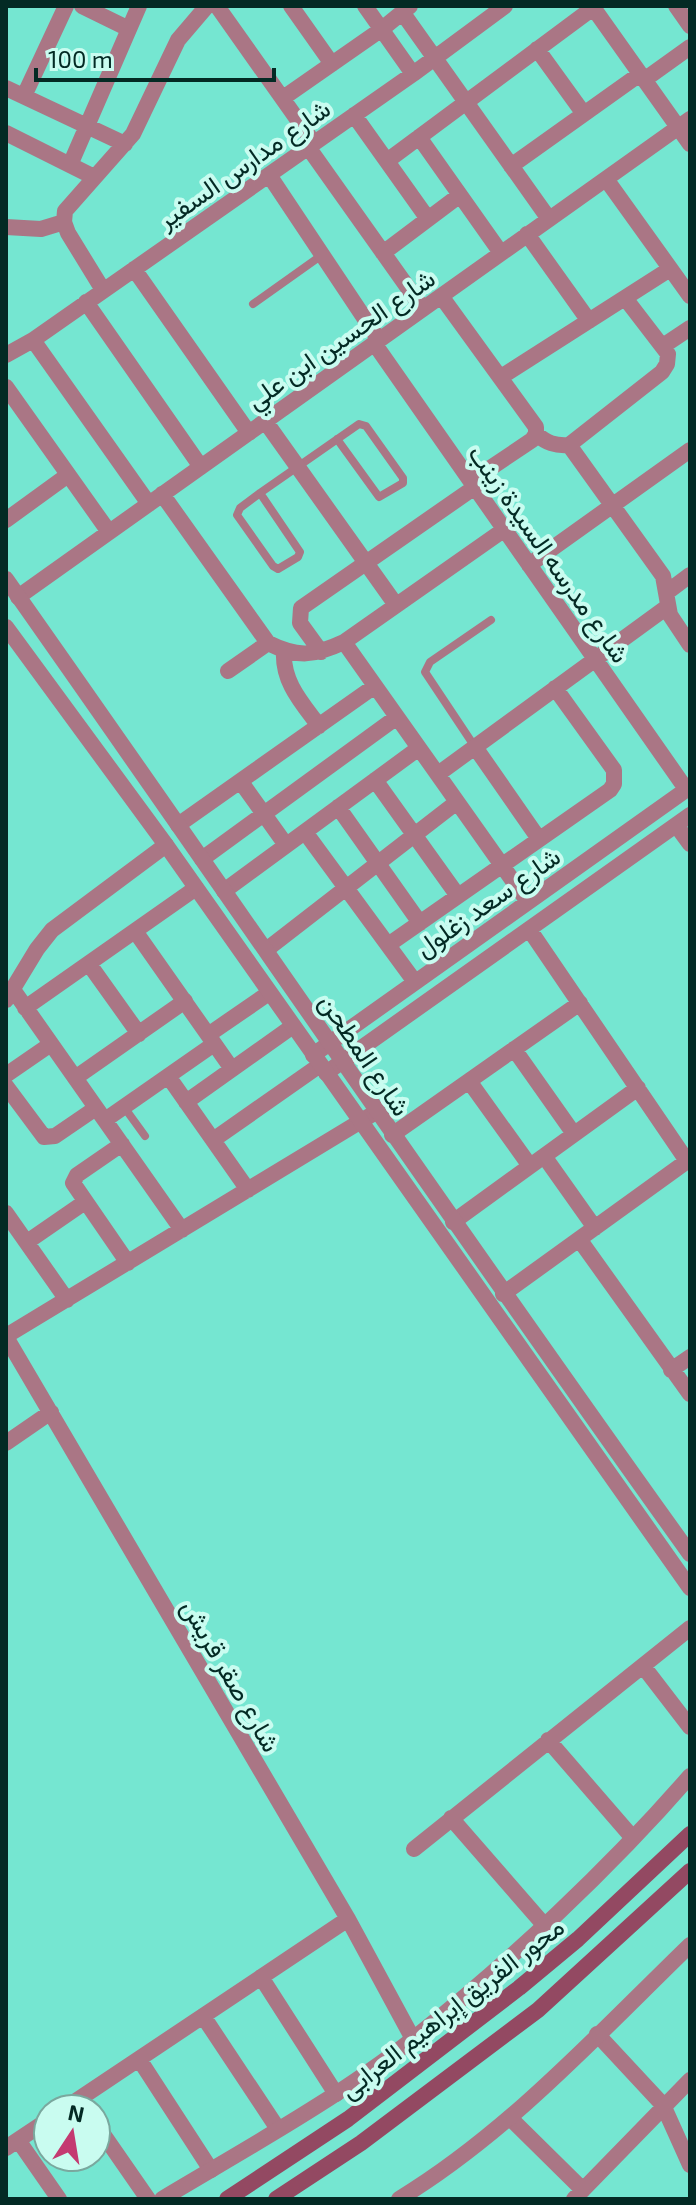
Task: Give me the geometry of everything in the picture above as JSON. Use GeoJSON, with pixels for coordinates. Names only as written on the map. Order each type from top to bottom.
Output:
{"type":"FeatureCollection","features":[{"type":"Feature","properties":{"kind":"main road","name":"محور الفريق إبراهيم العرابى"},"geometry":{"type":"LineString","coordinates":[[227,2199],[348,2119],[519,1988],[578,1939],[690,1834]]}},
{"type":"Feature","properties":{"kind":"main road","name":"محور الفريق إبراهيم العرابى"},"geometry":{"type":"LineString","coordinates":[[276,2199],[361,2143],[538,2010],[690,1871]]}},
{"type":"Feature","properties":{"kind":"street"},"geometry":{"type":"LineString","coordinates":[[24,96],[66,6]]}},
{"type":"Feature","properties":{"kind":"street"},"geometry":{"type":"LineString","coordinates":[[82,6],[129,29]]}},
{"type":"Feature","properties":{"kind":"street"},"geometry":{"type":"LineString","coordinates":[[70,165],[139,6]]}},
{"type":"Feature","properties":{"kind":"street"},"geometry":{"type":"LineString","coordinates":[[103,290],[64,222],[65,211],[140,123],[178,40],[207,6]]}},
{"type":"Feature","properties":{"kind":"street"},"geometry":{"type":"LineString","coordinates":[[217,6],[283,98],[311,145],[423,309]]}},
{"type":"Feature","properties":{"kind":"street"},"geometry":{"type":"LineString","coordinates":[[291,6],[332,64]]}},
{"type":"Feature","properties":{"kind":"street"},"geometry":{"type":"LineString","coordinates":[[365,6],[413,74]]}},
{"type":"Feature","properties":{"kind":"street","name":"شارع مدارس السفير"},"geometry":{"type":"LineString","coordinates":[[6,355],[33,340],[269,175],[505,6]]}},
{"type":"Feature","properties":{"kind":"street"},"geometry":{"type":"LineString","coordinates":[[676,6],[690,26]]}},
{"type":"Feature","properties":{"kind":"street"},"geometry":{"type":"LineString","coordinates":[[387,161],[593,7],[642,77],[684,123],[690,144]]}},
{"type":"Feature","properties":{"kind":"street"},"geometry":{"type":"LineString","coordinates":[[283,98],[406,9],[434,58],[549,219]]}},
{"type":"Feature","properties":{"kind":"street"},"geometry":{"type":"LineString","coordinates":[[511,166],[584,114],[690,47]]}},
{"type":"Feature","properties":{"kind":"street"},"geometry":{"type":"LineString","coordinates":[[537,49],[584,114]]}},
{"type":"Feature","properties":{"kind":"street"},"geometry":{"type":"LineString","coordinates":[[6,88],[125,144]]}},
{"type":"Feature","properties":{"kind":"street"},"geometry":{"type":"LineString","coordinates":[[354,115],[428,219]]}},
{"type":"Feature","properties":{"kind":"street","name":"شارع الحسين ابن علي"},"geometry":{"type":"LineString","coordinates":[[6,626],[18,618],[22,603],[109,532],[684,123]]}},
{"type":"Feature","properties":{"kind":"street"},"geometry":{"type":"LineString","coordinates":[[6,133],[94,177]]}},
{"type":"Feature","properties":{"kind":"street"},"geometry":{"type":"LineString","coordinates":[[419,137],[501,253]]}},
{"type":"Feature","properties":{"kind":"street","name":"شارع مدرسه السيدة زينب"},"geometry":{"type":"LineString","coordinates":[[269,175],[473,484],[688,788]]}},
{"type":"Feature","properties":{"kind":"street"},"geometry":{"type":"LineString","coordinates":[[606,179],[690,296]]}},
{"type":"Feature","properties":{"kind":"street"},"geometry":{"type":"LineString","coordinates":[[383,253],[460,195]]}},
{"type":"Feature","properties":{"kind":"street"},"geometry":{"type":"LineString","coordinates":[[6,227],[41,229],[64,222]]}},
{"type":"Feature","properties":{"kind":"street"},"geometry":{"type":"LineString","coordinates":[[527,234],[589,321]]}},
{"type":"Feature","properties":{"kind":"street"},"geometry":{"type":"LineString","coordinates":[[134,269],[249,433]]}},
{"type":"Feature","properties":{"kind":"street"},"geometry":{"type":"LineString","coordinates":[[501,377],[670,269]]}},
{"type":"Feature","properties":{"kind":"street"},"geometry":{"type":"LineString","coordinates":[[441,296],[533,421],[536,434],[545,442],[557,445],[569,445],[662,372],[667,364],[668,354],[663,346],[625,298]]}},
{"type":"Feature","properties":{"kind":"street"},"geometry":{"type":"LineString","coordinates":[[86,302],[201,467]]}},
{"type":"Feature","properties":{"kind":"street"},"geometry":{"type":"LineString","coordinates":[[663,346],[689,330]]}},
{"type":"Feature","properties":{"kind":"street"},"geometry":{"type":"LineString","coordinates":[[33,340],[268,643],[284,651],[302,654],[321,652],[344,642],[505,529]]}},
{"type":"Feature","properties":{"kind":"street"},"geometry":{"type":"LineString","coordinates":[[6,387],[109,532]]}},
{"type":"Feature","properties":{"kind":"street"},"geometry":{"type":"LineString","coordinates":[[265,421],[396,605]]}},
{"type":"Feature","properties":{"kind":"street"},"geometry":{"type":"LineString","coordinates":[[321,652],[300,623],[301,608],[473,484],[536,434]]}},
{"type":"Feature","properties":{"kind":"street"},"geometry":{"type":"LineString","coordinates":[[569,445],[663,576],[666,600],[674,622],[690,645]]}},
{"type":"Feature","properties":{"kind":"street"},"geometry":{"type":"LineString","coordinates":[[529,565],[690,450]]}},
{"type":"Feature","properties":{"kind":"street"},"geometry":{"type":"LineString","coordinates":[[6,520],[68,475]]}},
{"type":"Feature","properties":{"kind":"street"},"geometry":{"type":"LineString","coordinates":[[438,774],[596,659],[666,600],[690,575]]}},
{"type":"Feature","properties":{"kind":"street","name":"شارع المطحن"},"geometry":{"type":"LineString","coordinates":[[6,579],[344,1061],[503,1294],[690,1554]]}},
{"type":"Feature","properties":{"kind":"street","name":"شارع المطحن"},"geometry":{"type":"LineString","coordinates":[[6,626],[166,845],[690,1588]]}},
{"type":"Feature","properties":{"kind":"street"},"geometry":{"type":"LineString","coordinates":[[344,642],[528,902]]}},
{"type":"Feature","properties":{"kind":"street"},"geometry":{"type":"LineString","coordinates":[[228,671],[268,643]]}},
{"type":"Feature","properties":{"kind":"street"},"geometry":{"type":"LineString","coordinates":[[284,651],[283,663],[290,685],[319,726]]}},
{"type":"Feature","properties":{"kind":"street"},"geometry":{"type":"LineString","coordinates":[[178,825],[375,686]]}},
{"type":"Feature","properties":{"kind":"street"},"geometry":{"type":"LineString","coordinates":[[388,945],[610,790],[616,777],[614,770],[555,688]]}},
{"type":"Feature","properties":{"kind":"street"},"geometry":{"type":"LineString","coordinates":[[202,859],[397,717]]}},
{"type":"Feature","properties":{"kind":"street"},"geometry":{"type":"LineString","coordinates":[[475,747],[539,839]]}},
{"type":"Feature","properties":{"kind":"street"},"geometry":{"type":"LineString","coordinates":[[224,891],[419,748]]}},
{"type":"Feature","properties":{"kind":"street"},"geometry":{"type":"LineString","coordinates":[[375,780],[458,896]]}},
{"type":"Feature","properties":{"kind":"street"},"geometry":{"type":"LineString","coordinates":[[241,782],[286,845]]}},
{"type":"Feature","properties":{"kind":"street","name":"شارع سعد زغلول"},"geometry":{"type":"LineString","coordinates":[[320,1064],[330,1042],[688,788]]}},
{"type":"Feature","properties":{"kind":"street"},"geometry":{"type":"LineString","coordinates":[[266,950],[457,802]]}},
{"type":"Feature","properties":{"kind":"street"},"geometry":{"type":"LineString","coordinates":[[338,807],[420,923]]}},
{"type":"Feature","properties":{"kind":"street"},"geometry":{"type":"LineString","coordinates":[[683,820],[690,844]]}},
{"type":"Feature","properties":{"kind":"street","name":"شارع سعد زغلول"},"geometry":{"type":"LineString","coordinates":[[320,1064],[344,1061],[683,820]]}},
{"type":"Feature","properties":{"kind":"street"},"geometry":{"type":"LineString","coordinates":[[305,832],[415,982]]}},
{"type":"Feature","properties":{"kind":"street"},"geometry":{"type":"LineString","coordinates":[[166,845],[52,930],[37,949],[10,996],[25,1008],[182,1230]]}},
{"type":"Feature","properties":{"kind":"street"},"geometry":{"type":"LineString","coordinates":[[25,1008],[196,888]]}},
{"type":"Feature","properties":{"kind":"street"},"geometry":{"type":"LineString","coordinates":[[503,1294],[689,1160],[529,929]]}},
{"type":"Feature","properties":{"kind":"street"},"geometry":{"type":"LineString","coordinates":[[135,931],[232,1069]]}},
{"type":"Feature","properties":{"kind":"street"},"geometry":{"type":"LineString","coordinates":[[89,964],[139,1034]]}},
{"type":"Feature","properties":{"kind":"street"},"geometry":{"type":"LineString","coordinates":[[6,1086],[12,1108],[40,1134],[50,1138],[101,1114],[124,1107],[168,1076],[269,993]]}},
{"type":"Feature","properties":{"kind":"street"},"geometry":{"type":"LineString","coordinates":[[75,1078],[185,1001]]}},
{"type":"Feature","properties":{"kind":"street"},"geometry":{"type":"LineString","coordinates":[[392,1135],[580,1003]]}},
{"type":"Feature","properties":{"kind":"street"},"geometry":{"type":"LineString","coordinates":[[186,1102],[293,1026]]}},
{"type":"Feature","properties":{"kind":"street"},"geometry":{"type":"LineString","coordinates":[[6,1075],[51,1044]]}},
{"type":"Feature","properties":{"kind":"street"},"geometry":{"type":"LineString","coordinates":[[514,1049],[574,1134]]}},
{"type":"Feature","properties":{"kind":"street"},"geometry":{"type":"LineString","coordinates":[[213,1140],[320,1064]]}},
{"type":"Feature","properties":{"kind":"street"},"geometry":{"type":"LineString","coordinates":[[168,1076],[248,1190]]}},
{"type":"Feature","properties":{"kind":"street"},"geometry":{"type":"LineString","coordinates":[[469,1081],[530,1166]]}},
{"type":"Feature","properties":{"kind":"street"},"geometry":{"type":"LineString","coordinates":[[453,1222],[638,1088]]}},
{"type":"Feature","properties":{"kind":"street"},"geometry":{"type":"LineString","coordinates":[[6,1336],[376,1112]]}},
{"type":"Feature","properties":{"kind":"street"},"geometry":{"type":"LineString","coordinates":[[122,1144],[74,1179],[74,1188],[128,1263]]}},
{"type":"Feature","properties":{"kind":"street"},"geometry":{"type":"LineString","coordinates":[[544,1156],[595,1228]]}},
{"type":"Feature","properties":{"kind":"street"},"geometry":{"type":"LineString","coordinates":[[27,1242],[85,1202]]}},
{"type":"Feature","properties":{"kind":"street"},"geometry":{"type":"LineString","coordinates":[[6,1213],[67,1300]]}},
{"type":"Feature","properties":{"kind":"street"},"geometry":{"type":"LineString","coordinates":[[579,1239],[690,1394]]}},
{"type":"Feature","properties":{"kind":"street"},"geometry":{"type":"LineString","coordinates":[[6,1320],[6,1336]]}},
{"type":"Feature","properties":{"kind":"street","name":"شارع صقر قريش"},"geometry":{"type":"LineString","coordinates":[[6,1336],[348,1919],[413,2039]]}},
{"type":"Feature","properties":{"kind":"street"},"geometry":{"type":"LineString","coordinates":[[671,1370],[690,1357]]}},
{"type":"Feature","properties":{"kind":"street"},"geometry":{"type":"LineString","coordinates":[[6,1443],[51,1412]]}},
{"type":"Feature","properties":{"kind":"street"},"geometry":{"type":"LineString","coordinates":[[414,1849],[690,1628]]}},
{"type":"Feature","properties":{"kind":"street"},"geometry":{"type":"LineString","coordinates":[[643,1666],[690,1727]]}},
{"type":"Feature","properties":{"kind":"street"},"geometry":{"type":"LineString","coordinates":[[548,1740],[632,1837]]}},
{"type":"Feature","properties":{"kind":"street"},"geometry":{"type":"LineString","coordinates":[[162,2199],[336,2094],[413,2039],[545,1926],[688,1781]]}},
{"type":"Feature","properties":{"kind":"street"},"geometry":{"type":"LineString","coordinates":[[451,1818],[545,1926]]}},
{"type":"Feature","properties":{"kind":"street"},"geometry":{"type":"LineString","coordinates":[[96,2093],[139,2059],[348,1919]]}},
{"type":"Feature","properties":{"kind":"street"},"geometry":{"type":"LineString","coordinates":[[407,2197],[510,2118],[690,1945]]}},
{"type":"Feature","properties":{"kind":"street"},"geometry":{"type":"LineString","coordinates":[[261,1977],[336,2094]]}},
{"type":"Feature","properties":{"kind":"street"},"geometry":{"type":"LineString","coordinates":[[203,2016],[278,2129]]}},
{"type":"Feature","properties":{"kind":"street"},"geometry":{"type":"LineString","coordinates":[[597,2034],[663,2105],[690,2165]]}},
{"type":"Feature","properties":{"kind":"street"},"geometry":{"type":"LineString","coordinates":[[139,2059],[211,2170]]}},
{"type":"Feature","properties":{"kind":"street"},"geometry":{"type":"LineString","coordinates":[[510,2118],[579,2195],[690,2080]]}},
{"type":"Feature","properties":{"kind":"street"},"geometry":{"type":"LineString","coordinates":[[32,2131],[12,2144],[59,2199]]}},
{"type":"Feature","properties":{"kind":"street"},"geometry":{"type":"LineString","coordinates":[[112,2147],[148,2199]]}},
{"type":"Feature","properties":{"kind":"lane"},"geometry":{"type":"LineString","coordinates":[[253,304],[322,255]]}},
{"type":"Feature","properties":{"kind":"lane"},"geometry":{"type":"LineString","coordinates":[[260,493],[300,552],[298,557],[278,569],[237,515],[240,508],[260,493],[337,439],[359,424],[364,424],[403,478],[403,483],[379,497],[337,439]]}},
{"type":"Feature","properties":{"kind":"lane"},"geometry":{"type":"LineString","coordinates":[[475,747],[425,672],[430,662],[491,620]]}},
{"type":"Feature","properties":{"kind":"lane"},"geometry":{"type":"LineString","coordinates":[[124,1107],[145,1136]]}}]}
